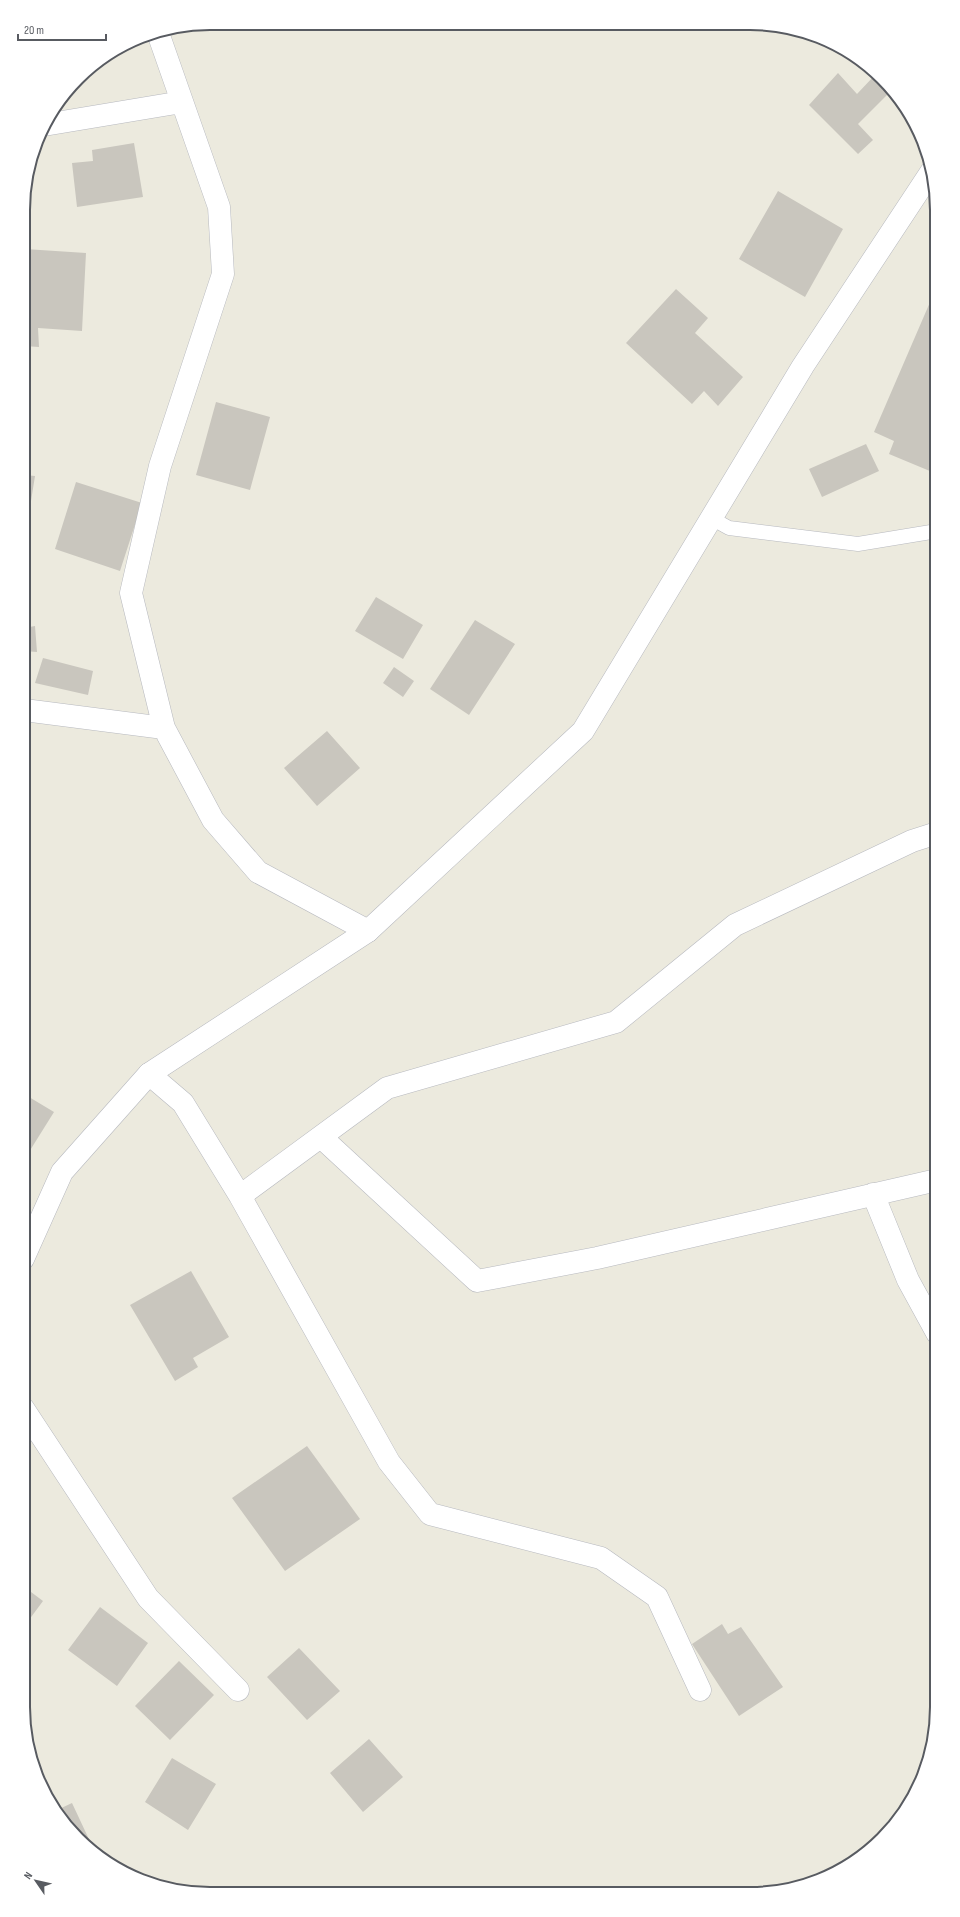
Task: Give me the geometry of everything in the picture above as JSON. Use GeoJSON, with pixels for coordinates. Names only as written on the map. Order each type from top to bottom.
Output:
{"type":"FeatureCollection","features":[{"type":"Feature","properties":{"kind":"street"},"geometry":{"type":"LineString","coordinates":[[159,37],[219,207],[223,274],[160,466],[131,593],[164,728],[213,820],[258,872],[368,931]]}},
{"type":"Feature","properties":{"kind":"street"},"geometry":{"type":"LineString","coordinates":[[52,125],[182,102]]}},
{"type":"Feature","properties":{"kind":"street"},"geometry":{"type":"LineString","coordinates":[[30,1245],[62,1172],[149,1074],[368,931],[583,731],[803,366],[927,178]]}},
{"type":"Feature","properties":{"kind":"street"},"geometry":{"type":"LineString","coordinates":[[30,711],[164,728]]}},
{"type":"Feature","properties":{"kind":"street"},"geometry":{"type":"LineString","coordinates":[[240,1196],[387,1088],[616,1022],[735,925],[912,841],[930,835]]}},
{"type":"Feature","properties":{"kind":"street"},"geometry":{"type":"LineString","coordinates":[[149,1074],[183,1103],[240,1196],[389,1462],[430,1514],[601,1558],[657,1597],[700,1690]]}},
{"type":"Feature","properties":{"kind":"street"},"geometry":{"type":"LineString","coordinates":[[321,1137],[477,1281],[597,1258],[930,1182]]}},
{"type":"Feature","properties":{"kind":"street"},"geometry":{"type":"LineString","coordinates":[[873,1194],[908,1280],[930,1320]]}},
{"type":"Feature","properties":{"kind":"street"},"geometry":{"type":"LineString","coordinates":[[30,1419],[148,1598],[238,1690]]}},
{"type":"Feature","properties":{"kind":"lane"},"geometry":{"type":"LineString","coordinates":[[711,518],[729,528],[858,544],[930,532]]}},
{"type":"Feature","properties":{"kind":"building"},"geometry":{"type":"Polygon","coordinates":[[[838,73],[857,94],[872,78],[888,94],[858,124],[873,140],[858,154],[809,105],[838,73]]]}},
{"type":"Feature","properties":{"kind":"building"},"geometry":{"type":"Polygon","coordinates":[[[134,143],[143,197],[77,207],[72,163],[93,161],[92,150],[134,143]]]}},
{"type":"Feature","properties":{"kind":"building"},"geometry":{"type":"Polygon","coordinates":[[[778,191],[843,229],[805,297],[739,259],[778,191]]]}},
{"type":"Feature","properties":{"kind":"building"},"geometry":{"type":"Polygon","coordinates":[[[30,249],[86,253],[82,331],[38,328],[39,347],[30,346],[30,249]]]}},
{"type":"Feature","properties":{"kind":"building"},"geometry":{"type":"Polygon","coordinates":[[[676,289],[708,318],[695,333],[743,377],[718,406],[704,391],[692,404],[626,343],[676,289]]]}},
{"type":"Feature","properties":{"kind":"building"},"geometry":{"type":"Polygon","coordinates":[[[930,302],[930,471],[889,454],[894,441],[874,432],[930,302]]]}},
{"type":"Feature","properties":{"kind":"building"},"geometry":{"type":"Polygon","coordinates":[[[216,402],[270,417],[250,490],[196,475],[216,402]]]}},
{"type":"Feature","properties":{"kind":"building"},"geometry":{"type":"Polygon","coordinates":[[[866,444],[879,471],[822,497],[809,469],[866,444]]]}},
{"type":"Feature","properties":{"kind":"building"},"geometry":{"type":"Polygon","coordinates":[[[30,476],[35,476],[30,501],[30,476]]]}},
{"type":"Feature","properties":{"kind":"building"},"geometry":{"type":"Polygon","coordinates":[[[76,482],[142,503],[120,571],[55,549],[76,482]]]}},
{"type":"Feature","properties":{"kind":"building"},"geometry":{"type":"Polygon","coordinates":[[[376,597],[423,625],[403,659],[355,631],[376,597]]]}},
{"type":"Feature","properties":{"kind":"building"},"geometry":{"type":"Polygon","coordinates":[[[475,620],[515,644],[469,715],[430,689],[475,620]]]}},
{"type":"Feature","properties":{"kind":"building"},"geometry":{"type":"Polygon","coordinates":[[[35,626],[37,652],[30,651],[30,627],[35,626]]]}},
{"type":"Feature","properties":{"kind":"building"},"geometry":{"type":"Polygon","coordinates":[[[43,658],[93,671],[88,695],[35,683],[43,658]]]}},
{"type":"Feature","properties":{"kind":"building"},"geometry":{"type":"Polygon","coordinates":[[[394,667],[414,681],[403,697],[383,683],[394,667]]]}},
{"type":"Feature","properties":{"kind":"building"},"geometry":{"type":"Polygon","coordinates":[[[327,731],[360,768],[317,806],[284,768],[327,731]]]}},
{"type":"Feature","properties":{"kind":"building"},"geometry":{"type":"Polygon","coordinates":[[[30,1098],[54,1112],[30,1150],[30,1098]]]}},
{"type":"Feature","properties":{"kind":"building"},"geometry":{"type":"Polygon","coordinates":[[[191,1271],[229,1337],[193,1358],[198,1367],[175,1381],[130,1305],[191,1271]]]}},
{"type":"Feature","properties":{"kind":"building"},"geometry":{"type":"Polygon","coordinates":[[[307,1446],[360,1519],[285,1571],[232,1498],[307,1446]]]}},
{"type":"Feature","properties":{"kind":"building"},"geometry":{"type":"Polygon","coordinates":[[[30,1591],[43,1601],[30,1619],[30,1591]]]}},
{"type":"Feature","properties":{"kind":"building"},"geometry":{"type":"Polygon","coordinates":[[[100,1607],[148,1643],[117,1686],[68,1650],[100,1607]]]}},
{"type":"Feature","properties":{"kind":"building"},"geometry":{"type":"Polygon","coordinates":[[[722,1624],[728,1634],[741,1627],[783,1687],[739,1716],[692,1644],[722,1624]]]}},
{"type":"Feature","properties":{"kind":"building"},"geometry":{"type":"Polygon","coordinates":[[[299,1648],[340,1691],[307,1720],[267,1677],[299,1648]]]}},
{"type":"Feature","properties":{"kind":"building"},"geometry":{"type":"Polygon","coordinates":[[[179,1661],[214,1695],[170,1740],[135,1706],[179,1661]]]}},
{"type":"Feature","properties":{"kind":"building"},"geometry":{"type":"Polygon","coordinates":[[[369,1739],[403,1777],[363,1812],[330,1773],[369,1739]]]}},
{"type":"Feature","properties":{"kind":"building"},"geometry":{"type":"Polygon","coordinates":[[[172,1758],[216,1784],[188,1830],[145,1802],[172,1758]]]}},
{"type":"Feature","properties":{"kind":"building"},"geometry":{"type":"Polygon","coordinates":[[[72,1803],[90,1841],[67,1817],[61,1808],[72,1803]]]}}]}
